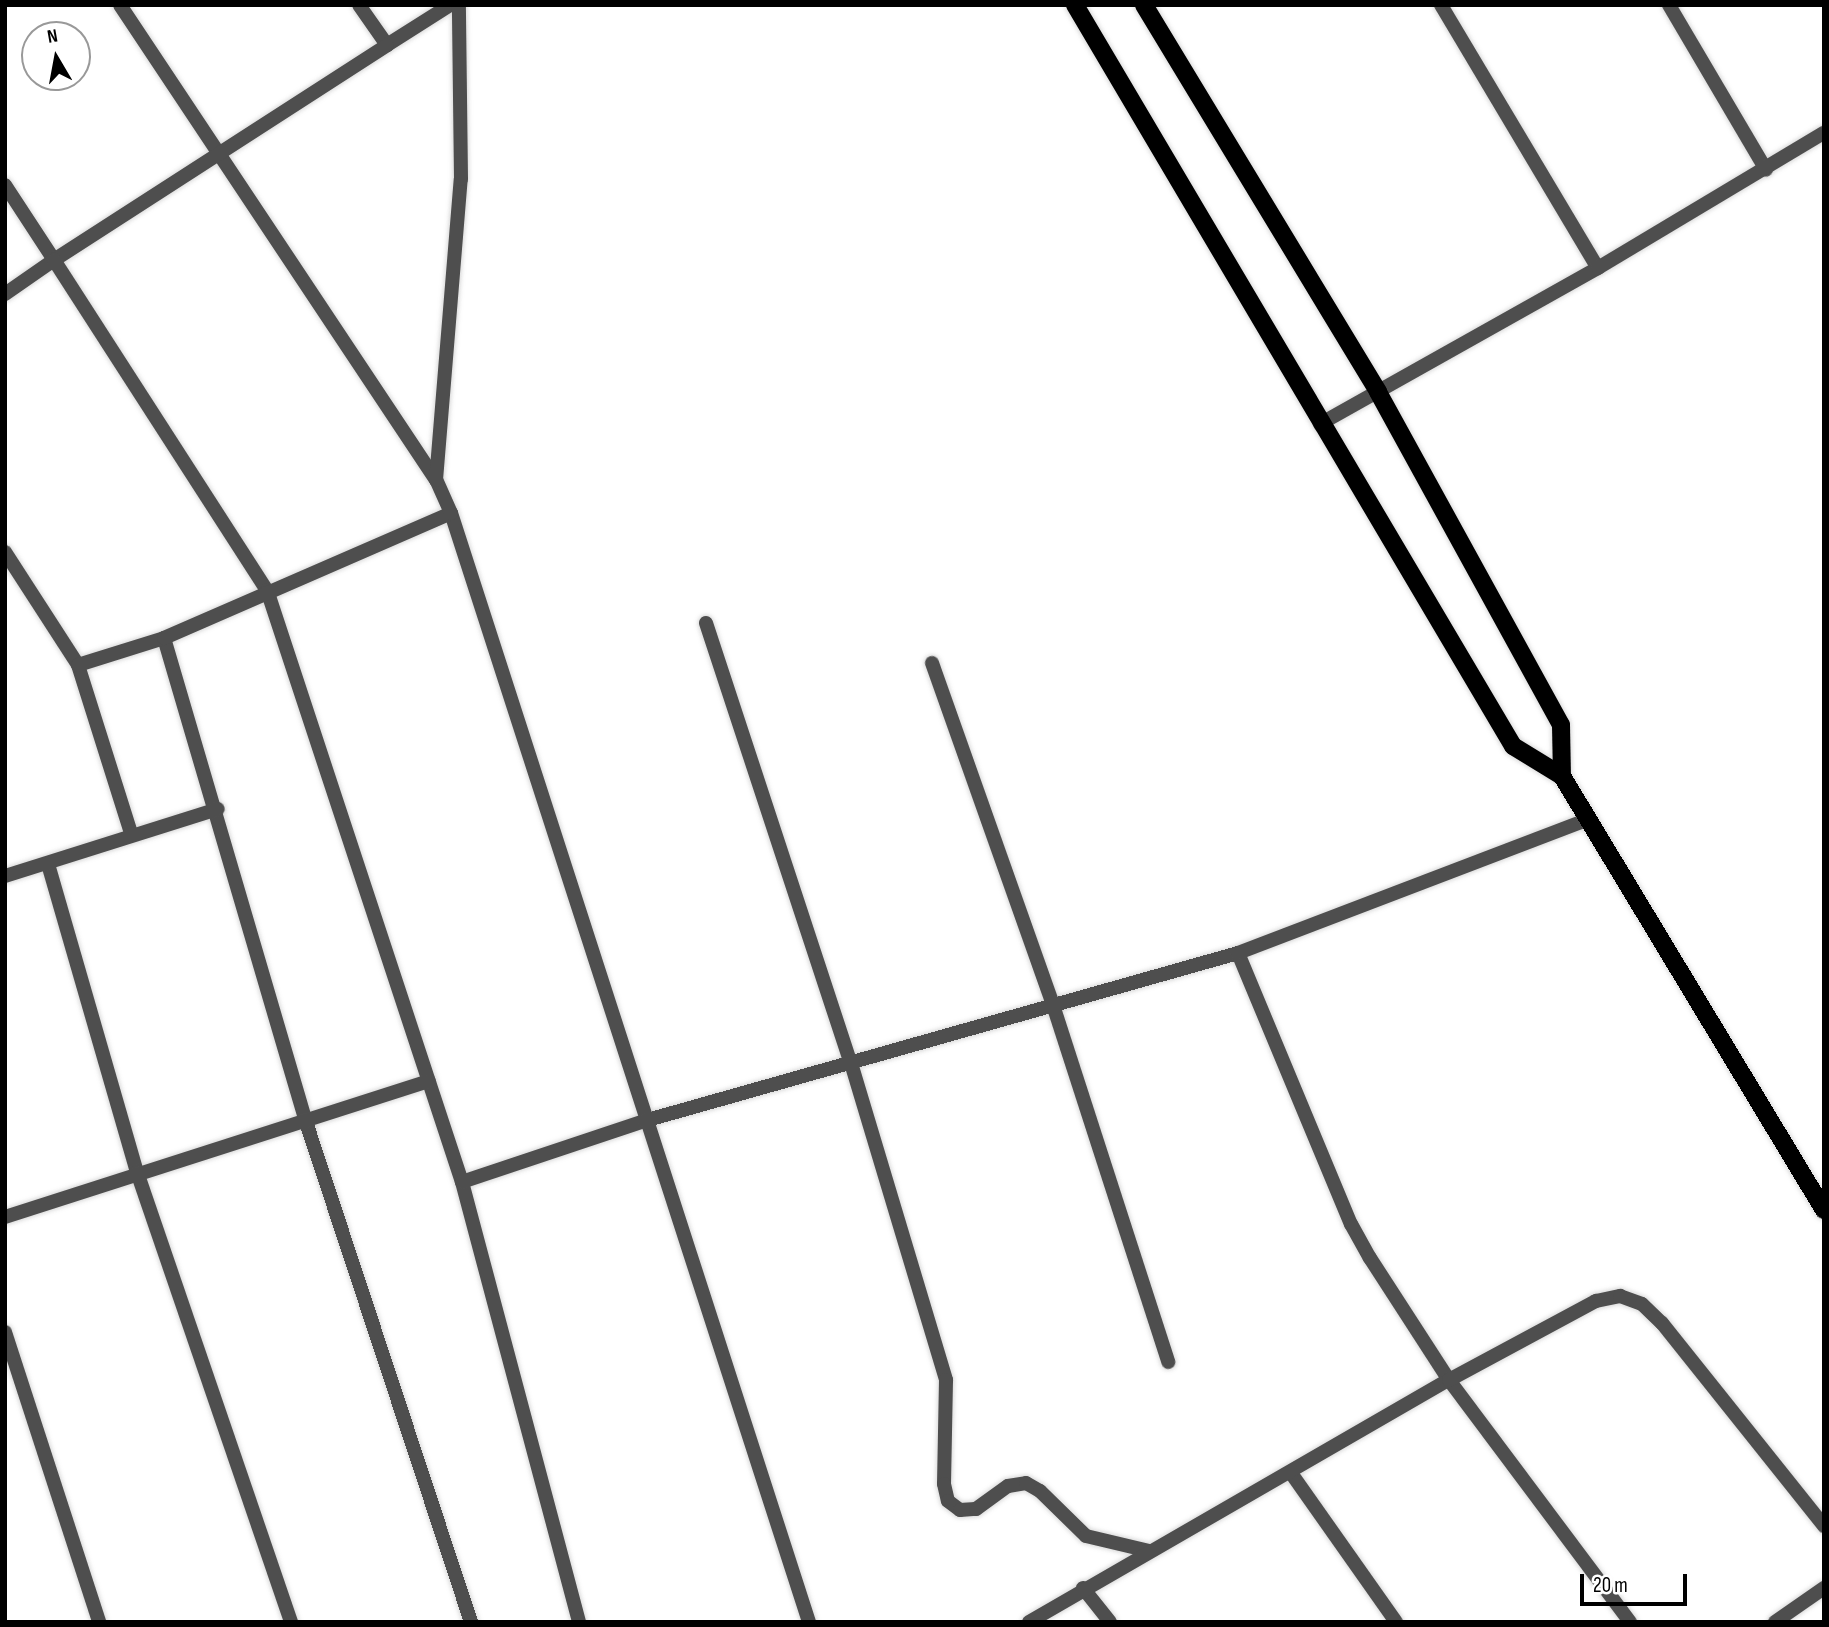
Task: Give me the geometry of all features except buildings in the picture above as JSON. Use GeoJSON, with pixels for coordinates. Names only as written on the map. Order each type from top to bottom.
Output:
{"type":"FeatureCollection","features":[{"type":"Feature","properties":{"kind":"main road"},"geometry":{"type":"LineString","coordinates":[[1074,5],[1513,746],[1562,776],[1824,1210]]}},
{"type":"Feature","properties":{"kind":"main road"},"geometry":{"type":"LineString","coordinates":[[1144,5],[1378,392],[1560,724],[1562,776]]}},
{"type":"Feature","properties":{"kind":"street"},"geometry":{"type":"LineString","coordinates":[[120,5],[436,480],[451,513],[503,666],[644,1121],[809,1622]]}},
{"type":"Feature","properties":{"kind":"street"},"geometry":{"type":"LineString","coordinates":[[359,5],[387,45]]}},
{"type":"Feature","properties":{"kind":"street"},"geometry":{"type":"LineString","coordinates":[[5,294],[450,5]]}},
{"type":"Feature","properties":{"kind":"street"},"geometry":{"type":"LineString","coordinates":[[436,480],[461,179],[459,5]]}},
{"type":"Feature","properties":{"kind":"street"},"geometry":{"type":"LineString","coordinates":[[1441,5],[1598,268]]}},
{"type":"Feature","properties":{"kind":"street"},"geometry":{"type":"LineString","coordinates":[[1669,5],[1766,170]]}},
{"type":"Feature","properties":{"kind":"street"},"geometry":{"type":"LineString","coordinates":[[1320,424],[1598,268],[1824,133]]}},
{"type":"Feature","properties":{"kind":"street"},"geometry":{"type":"LineString","coordinates":[[5,185],[267,590],[462,1182],[579,1622]]}},
{"type":"Feature","properties":{"kind":"street"},"geometry":{"type":"LineString","coordinates":[[78,665],[164,638],[267,590],[451,513]]}},
{"type":"Feature","properties":{"kind":"street"},"geometry":{"type":"LineString","coordinates":[[5,552],[78,665],[131,833]]}},
{"type":"Feature","properties":{"kind":"street"},"geometry":{"type":"LineString","coordinates":[[706,623],[851,1063],[946,1380],[944,1484],[948,1501],[960,1510],[976,1509],[1009,1486],[1026,1483],[1040,1491],[1086,1536],[1149,1551]]}},
{"type":"Feature","properties":{"kind":"street"},"geometry":{"type":"LineString","coordinates":[[164,638],[218,809],[306,1122],[471,1622]]}},
{"type":"Feature","properties":{"kind":"street"},"geometry":{"type":"LineString","coordinates":[[932,663],[1054,1008],[1168,1362]]}},
{"type":"Feature","properties":{"kind":"street"},"geometry":{"type":"LineString","coordinates":[[5,876],[48,864],[131,833],[218,809]]}},
{"type":"Feature","properties":{"kind":"street"},"geometry":{"type":"LineString","coordinates":[[462,1182],[644,1121],[1054,1008],[1238,953],[1588,819]]}},
{"type":"Feature","properties":{"kind":"street"},"geometry":{"type":"LineString","coordinates":[[48,864],[136,1172],[291,1622]]}},
{"type":"Feature","properties":{"kind":"street"},"geometry":{"type":"LineString","coordinates":[[1238,953],[1351,1224],[1449,1380],[1630,1622]]}},
{"type":"Feature","properties":{"kind":"street"},"geometry":{"type":"LineString","coordinates":[[5,1217],[136,1172],[306,1122],[429,1081]]}},
{"type":"Feature","properties":{"kind":"street"},"geometry":{"type":"LineString","coordinates":[[1029,1622],[1083,1588],[1291,1473],[1449,1380],[1596,1301],[1620,1296],[1631,1300],[1662,1323],[1824,1526]]}},
{"type":"Feature","properties":{"kind":"street"},"geometry":{"type":"LineString","coordinates":[[5,1332],[99,1622]]}},
{"type":"Feature","properties":{"kind":"street"},"geometry":{"type":"LineString","coordinates":[[1291,1473],[1396,1622]]}},
{"type":"Feature","properties":{"kind":"street"},"geometry":{"type":"LineString","coordinates":[[1083,1588],[1110,1622]]}},
{"type":"Feature","properties":{"kind":"street"},"geometry":{"type":"LineString","coordinates":[[1775,1622],[1824,1588]]}}]}
